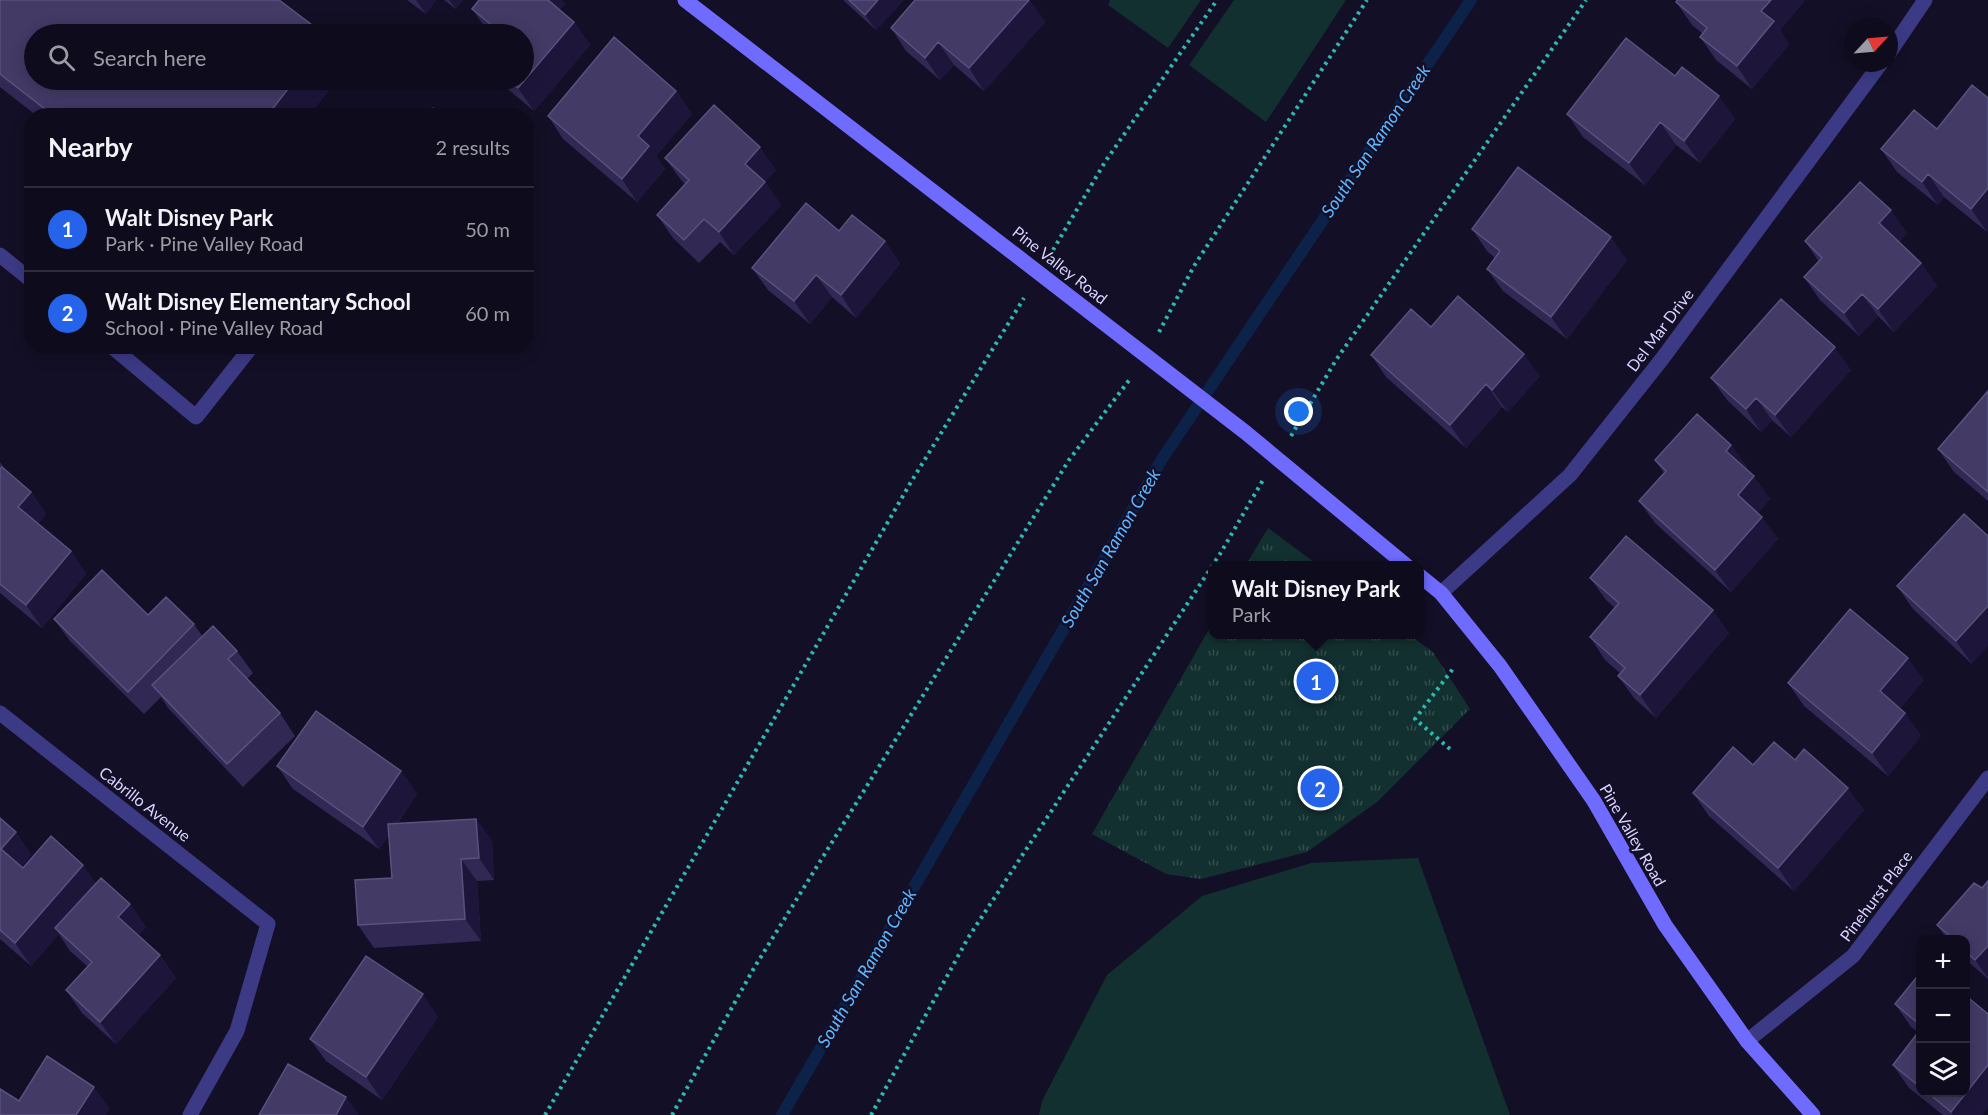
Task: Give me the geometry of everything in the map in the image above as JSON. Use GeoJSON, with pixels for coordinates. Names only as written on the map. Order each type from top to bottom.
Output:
{"type":"FeatureCollection","features":[{"type":"Feature","properties":{"kind":"street","name":"Pine Valley Road"},"geometry":{"type":"LineString","coordinates":[[686,0],[1245,432],[1401,561]]}},
{"type":"Feature","properties":{"kind":"street"},"geometry":{"type":"LineString","coordinates":[[1898,40],[1925,0]]}},
{"type":"Feature","properties":{"kind":"street","name":"Del Mar Drive"},"geometry":{"type":"LineString","coordinates":[[1441,593],[1570,475],[1662,359],[1874,72]]}},
{"type":"Feature","properties":{"kind":"street"},"geometry":{"type":"LineString","coordinates":[[0,255],[24,274]]}},
{"type":"Feature","properties":{"kind":"street"},"geometry":{"type":"LineString","coordinates":[[121,354],[196,417],[246,354]]}},
{"type":"Feature","properties":{"kind":"street","name":"Pine Valley Road"},"geometry":{"type":"LineString","coordinates":[[1424,580],[1441,593],[1500,666],[1587,791],[1665,925],[1747,1041],[1813,1115]]}},
{"type":"Feature","properties":{"kind":"street","name":"Cabrillo Avenue"},"geometry":{"type":"LineString","coordinates":[[0,713],[268,924],[237,1031],[190,1115]]}},
{"type":"Feature","properties":{"kind":"street","name":"Pinehurst Place"},"geometry":{"type":"LineString","coordinates":[[1747,1041],[1853,956],[1988,778]]}},
{"type":"Feature","properties":{"kind":"path"},"geometry":{"type":"LineString","coordinates":[[545,1115],[910,482],[1040,273],[1105,162],[1217,0]]}},
{"type":"Feature","properties":{"kind":"path"},"geometry":{"type":"LineString","coordinates":[[672,1115],[754,968],[1069,460],[1128,383],[1146,355],[1194,266],[1367,0]]}},
{"type":"Feature","properties":{"kind":"path"},"geometry":{"type":"LineString","coordinates":[[1215,561],[1336,360],[1586,0]]}},
{"type":"Feature","properties":{"kind":"path"},"geometry":{"type":"LineString","coordinates":[[872,1115],[968,938],[1208,572]]}},
{"type":"Feature","properties":{"kind":"path"},"geometry":{"type":"LineString","coordinates":[[1450,749],[1415,719],[1455,666]]}},
{"type":"Feature","properties":{"kind":"green space"},"geometry":{"type":"Polygon","coordinates":[[[1110,0],[1201,0],[1168,48],[1108,5],[1110,0]]]}},
{"type":"Feature","properties":{"kind":"green space"},"geometry":{"type":"Polygon","coordinates":[[[1234,0],[1346,0],[1266,122],[1189,65],[1234,0]]]}},
{"type":"Feature","properties":{"kind":"green space"},"geometry":{"type":"Polygon","coordinates":[[[1268,528],[1313,561],[1248,561],[1268,528]]]}},
{"type":"Feature","properties":{"kind":"green space"},"geometry":{"type":"Polygon","coordinates":[[[1208,631],[1208,639],[1415,639],[1433,652],[1470,709],[1377,802],[1307,852],[1201,879],[1166,874],[1092,834],[1208,631]]]}},
{"type":"Feature","properties":{"kind":"green space"},"geometry":{"type":"Polygon","coordinates":[[[1418,858],[1510,1115],[1039,1115],[1042,1101],[1107,975],[1202,896],[1311,863],[1418,858]]]}},
{"type":"Feature","properties":{"kind":"building"},"geometry":{"type":"Polygon","coordinates":[[[0,0],[279,0],[311,24],[24,24],[24,90],[287,90],[273,108],[44,108],[0,74],[0,0]]]}},
{"type":"Feature","properties":{"kind":"building"},"geometry":{"type":"Polygon","coordinates":[[[479,0],[548,0],[574,22],[534,69],[534,24],[490,24],[472,9],[479,0]]]}},
{"type":"Feature","properties":{"kind":"building"},"geometry":{"type":"Polygon","coordinates":[[[849,0],[878,0],[865,15],[849,0]]]}},
{"type":"Feature","properties":{"kind":"building"},"geometry":{"type":"Polygon","coordinates":[[[915,0],[1029,0],[969,68],[938,42],[925,58],[891,28],[915,0]]]}},
{"type":"Feature","properties":{"kind":"building"},"geometry":{"type":"Polygon","coordinates":[[[1677,0],[1771,0],[1761,11],[1774,21],[1737,66],[1700,37],[1707,28],[1676,2],[1677,0]]]}},
{"type":"Feature","properties":{"kind":"building"},"geometry":{"type":"Polygon","coordinates":[[[614,37],[676,91],[638,136],[649,146],[622,179],[548,116],[614,37]]]}},
{"type":"Feature","properties":{"kind":"building"},"geometry":{"type":"Polygon","coordinates":[[[1626,38],[1675,76],[1682,67],[1719,96],[1684,141],[1660,122],[1629,163],[1567,114],[1626,38]]]}},
{"type":"Feature","properties":{"kind":"building"},"geometry":{"type":"Polygon","coordinates":[[[1972,85],[1988,98],[1988,188],[1971,209],[1928,174],[1922,182],[1881,149],[1914,110],[1937,129],[1972,85]]]}},
{"type":"Feature","properties":{"kind":"building"},"geometry":{"type":"Polygon","coordinates":[[[714,105],[760,147],[745,164],[765,182],[719,232],[704,219],[684,240],[657,215],[689,180],[665,158],[714,105]]]}},
{"type":"Feature","properties":{"kind":"building"},"geometry":{"type":"Polygon","coordinates":[[[1518,167],[1611,237],[1551,317],[1487,269],[1500,251],[1472,229],[1518,167]]]}},
{"type":"Feature","properties":{"kind":"building"},"geometry":{"type":"Polygon","coordinates":[[[1860,182],[1891,210],[1879,223],[1921,263],[1878,309],[1862,294],[1844,313],[1804,277],[1822,258],[1805,241],[1860,182]]]}},
{"type":"Feature","properties":{"kind":"building"},"geometry":{"type":"Polygon","coordinates":[[[806,203],[839,231],[852,215],[885,241],[841,295],[816,275],[794,301],[752,268],[806,203]]]}},
{"type":"Feature","properties":{"kind":"building"},"geometry":{"type":"Polygon","coordinates":[[[1458,296],[1524,354],[1492,390],[1486,384],[1450,425],[1371,355],[1411,309],[1431,327],[1458,296]]]}},
{"type":"Feature","properties":{"kind":"building"},"geometry":{"type":"Polygon","coordinates":[[[1781,299],[1835,347],[1775,415],[1756,398],[1746,409],[1711,378],[1781,299]]]}},
{"type":"Feature","properties":{"kind":"building"},"geometry":{"type":"Polygon","coordinates":[[[1988,391],[1988,492],[1938,449],[1988,391]]]}},
{"type":"Feature","properties":{"kind":"building"},"geometry":{"type":"Polygon","coordinates":[[[1697,414],[1731,445],[1726,451],[1754,476],[1738,495],[1762,517],[1715,570],[1639,501],[1666,471],[1655,460],[1697,414]]]}},
{"type":"Feature","properties":{"kind":"building"},"geometry":{"type":"Polygon","coordinates":[[[2,467],[31,492],[18,507],[71,551],[26,605],[0,584],[0,469],[2,467]]]}},
{"type":"Feature","properties":{"kind":"building"},"geometry":{"type":"Polygon","coordinates":[[[1964,514],[1988,536],[1988,606],[1956,641],[1897,586],[1964,514]]]}},
{"type":"Feature","properties":{"kind":"building"},"geometry":{"type":"Polygon","coordinates":[[[1626,536],[1713,610],[1640,695],[1618,676],[1625,668],[1590,637],[1619,603],[1590,578],[1626,536]]]}},
{"type":"Feature","properties":{"kind":"building"},"geometry":{"type":"Polygon","coordinates":[[[102,570],[148,615],[166,597],[194,624],[128,692],[54,619],[102,570]]]}},
{"type":"Feature","properties":{"kind":"building"},"geometry":{"type":"Polygon","coordinates":[[[1850,609],[1908,658],[1880,691],[1905,713],[1872,753],[1788,683],[1850,609]]]}},
{"type":"Feature","properties":{"kind":"building"},"geometry":{"type":"Polygon","coordinates":[[[213,626],[237,651],[228,659],[280,713],[227,764],[152,685],[213,626]]]}},
{"type":"Feature","properties":{"kind":"building"},"geometry":{"type":"Polygon","coordinates":[[[316,711],[401,771],[363,827],[277,766],[316,711]]]}},
{"type":"Feature","properties":{"kind":"building"},"geometry":{"type":"Polygon","coordinates":[[[1774,742],[1795,760],[1804,749],[1848,788],[1778,868],[1693,793],[1733,747],[1753,765],[1774,742]]]}},
{"type":"Feature","properties":{"kind":"building"},"geometry":{"type":"Polygon","coordinates":[[[0,818],[16,832],[1,849],[23,868],[51,836],[83,865],[15,943],[0,930],[0,818]]]}},
{"type":"Feature","properties":{"kind":"building"},"geometry":{"type":"Polygon","coordinates":[[[476,819],[479,858],[461,859],[465,919],[358,925],[355,880],[392,878],[388,824],[476,819]]]}},
{"type":"Feature","properties":{"kind":"building"},"geometry":{"type":"Polygon","coordinates":[[[101,878],[130,904],[118,917],[160,955],[100,1022],[66,990],[92,962],[55,928],[101,878]]]}},
{"type":"Feature","properties":{"kind":"building"},"geometry":{"type":"Polygon","coordinates":[[[1988,881],[1988,946],[1975,960],[1970,956],[1970,935],[1948,935],[1937,925],[1974,883],[1982,888],[1988,881]]]}},
{"type":"Feature","properties":{"kind":"building"},"geometry":{"type":"Polygon","coordinates":[[[366,956],[423,994],[366,1077],[310,1039],[366,956]]]}},
{"type":"Feature","properties":{"kind":"building"},"geometry":{"type":"Polygon","coordinates":[[[1916,978],[1916,1022],[1895,1004],[1916,978]]]}},
{"type":"Feature","properties":{"kind":"building"},"geometry":{"type":"Polygon","coordinates":[[[1970,999],[1988,1014],[1988,1065],[1970,1088],[1970,999]]]}},
{"type":"Feature","properties":{"kind":"building"},"geometry":{"type":"Polygon","coordinates":[[[1916,1035],[1916,1084],[1893,1065],[1916,1035]]]}},
{"type":"Feature","properties":{"kind":"building"},"geometry":{"type":"Polygon","coordinates":[[[47,1056],[94,1087],[76,1115],[0,1115],[0,1089],[19,1101],[47,1056]]]}},
{"type":"Feature","properties":{"kind":"building"},"geometry":{"type":"Polygon","coordinates":[[[288,1064],[346,1097],[336,1115],[259,1115],[288,1064]]]}},
{"type":"Feature","properties":{"kind":"building"},"geometry":{"type":"Polygon","coordinates":[[[1933,1097],[1963,1097],[1951,1112],[1933,1097]]]}},
{"type":"Feature","properties":{"kind":"waterway","name":"South San Ramon Creek"},"geometry":{"type":"LineString","coordinates":[[782,1115],[1162,459],[1471,0]]}},
{"type":"Feature","properties":{"kind":"place","name":"Walt Disney Park"},"geometry":{"type":"Point","coordinates":[1316,681]}},
{"type":"Feature","properties":{"kind":"place","name":"Walt Disney Elementary School"},"geometry":{"type":"Point","coordinates":[1320,788]}}]}
